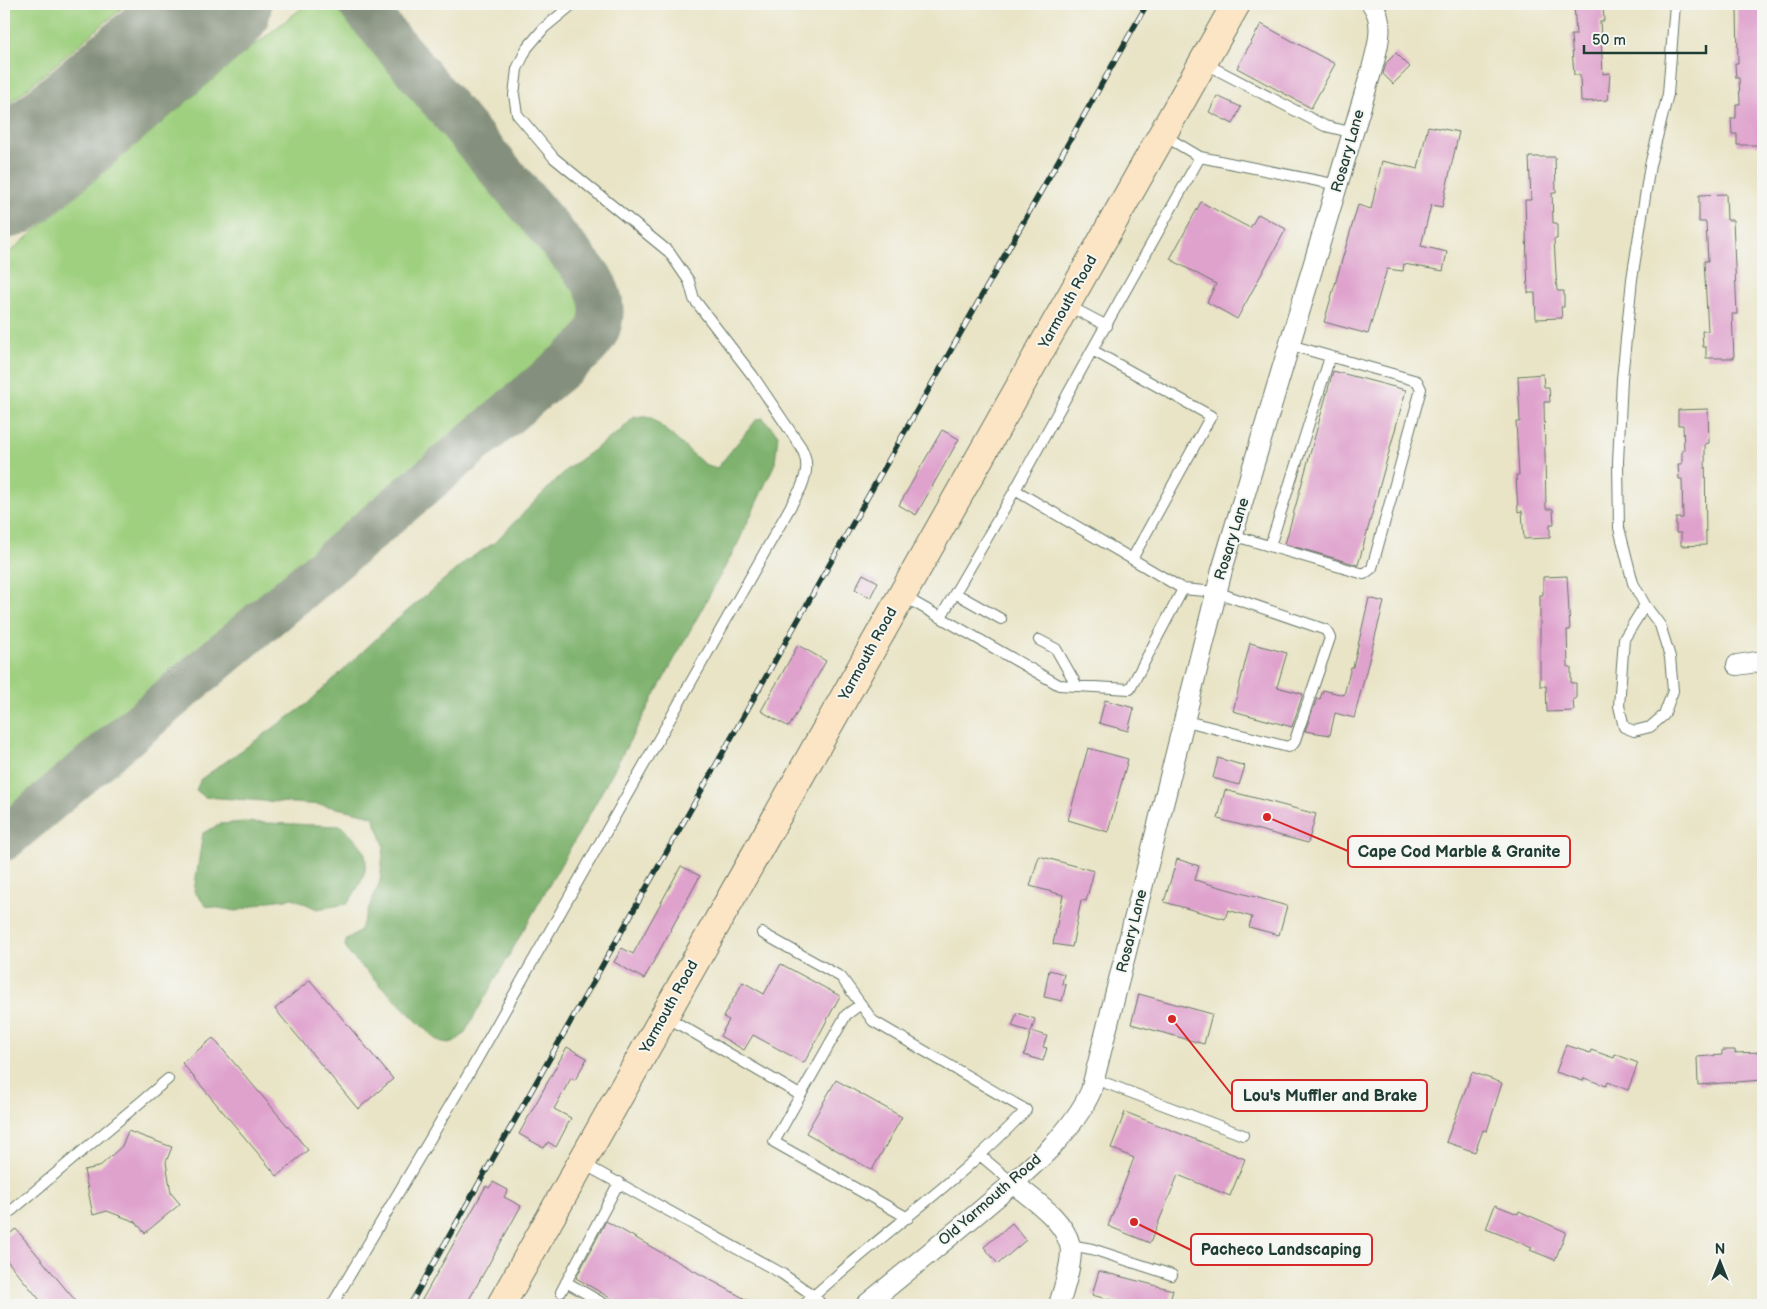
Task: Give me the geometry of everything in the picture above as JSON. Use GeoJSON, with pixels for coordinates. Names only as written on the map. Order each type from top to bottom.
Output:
{"type":"FeatureCollection","features":[{"type":"Feature","properties":{"kind":"main road","name":"Yarmouth Road"},"geometry":{"type":"LineString","coordinates":[[505,1304],[664,1016],[1236,4]]}},
{"type":"Feature","properties":{"kind":"street","name":"Rosary Lane"},"geometry":{"type":"LineString","coordinates":[[1095,1079],[1186,721],[1216,592],[1354,132],[1379,41],[1380,22],[1372,4]]}},
{"type":"Feature","properties":{"kind":"street"},"geometry":{"type":"LineString","coordinates":[[1736,665],[1763,661]]}},
{"type":"Feature","properties":{"kind":"street","name":"Old Yarmouth Road"},"geometry":{"type":"LineString","coordinates":[[866,1305],[1013,1183],[1070,1124],[1088,1098],[1095,1079]]}},
{"type":"Feature","properties":{"kind":"street"},"geometry":{"type":"LineString","coordinates":[[1013,1183],[1048,1213],[1062,1229],[1070,1245],[1067,1275],[1059,1305]]}},
{"type":"Feature","properties":{"kind":"lane"},"geometry":{"type":"LineString","coordinates":[[332,1305],[500,1022],[802,488],[806,476],[806,456],[801,447],[753,376],[694,299],[689,281],[669,252],[554,158],[517,114],[514,95],[517,69],[527,48],[544,28],[573,4]]}},
{"type":"Feature","properties":{"kind":"lane"},"geometry":{"type":"LineString","coordinates":[[1645,605],[1624,639],[1623,647],[1619,706],[1624,727],[1634,731],[1650,728],[1664,715],[1673,691],[1670,657],[1660,625],[1645,605],[1633,583],[1619,528],[1618,427],[1632,279],[1650,165],[1668,94],[1675,4]]}},
{"type":"Feature","properties":{"kind":"lane"},"geometry":{"type":"LineString","coordinates":[[1203,62],[1325,126],[1354,132]]}},
{"type":"Feature","properties":{"kind":"lane"},"geometry":{"type":"LineString","coordinates":[[1162,135],[1200,156],[1338,185]]}},
{"type":"Feature","properties":{"kind":"lane"},"geometry":{"type":"LineString","coordinates":[[941,617],[1107,326],[1200,156]]}},
{"type":"Feature","properties":{"kind":"lane"},"geometry":{"type":"LineString","coordinates":[[1066,304],[1107,326]]}},
{"type":"Feature","properties":{"kind":"lane"},"geometry":{"type":"LineString","coordinates":[[1232,536],[1364,574],[1372,568],[1421,389],[1417,381],[1290,345]]}},
{"type":"Feature","properties":{"kind":"lane"},"geometry":{"type":"LineString","coordinates":[[1092,350],[1211,416],[1132,559]]}},
{"type":"Feature","properties":{"kind":"lane"},"geometry":{"type":"LineString","coordinates":[[1270,546],[1330,357]]}},
{"type":"Feature","properties":{"kind":"lane"},"geometry":{"type":"LineString","coordinates":[[1014,490],[1183,589],[1216,592],[1326,630],[1330,638],[1294,742],[1288,747],[1186,721]]}},
{"type":"Feature","properties":{"kind":"lane"},"geometry":{"type":"LineString","coordinates":[[902,595],[1059,685],[1130,689],[1183,589]]}},
{"type":"Feature","properties":{"kind":"lane"},"geometry":{"type":"LineString","coordinates":[[955,593],[1001,619]]}},
{"type":"Feature","properties":{"kind":"lane"},"geometry":{"type":"LineString","coordinates":[[1039,640],[1056,649],[1077,686]]}},
{"type":"Feature","properties":{"kind":"lane"},"geometry":{"type":"LineString","coordinates":[[762,933],[841,977],[873,1021],[1026,1110],[981,1156],[804,1305]]}},
{"type":"Feature","properties":{"kind":"lane"},"geometry":{"type":"LineString","coordinates":[[861,1004],[846,1015],[774,1142],[908,1218]]}},
{"type":"Feature","properties":{"kind":"lane"},"geometry":{"type":"LineString","coordinates":[[664,1016],[800,1095]]}},
{"type":"Feature","properties":{"kind":"lane"},"geometry":{"type":"LineString","coordinates":[[4,1217],[168,1079]]}},
{"type":"Feature","properties":{"kind":"lane"},"geometry":{"type":"LineString","coordinates":[[1095,1079],[1243,1135]]}},
{"type":"Feature","properties":{"kind":"lane"},"geometry":{"type":"LineString","coordinates":[[981,1156],[1013,1183]]}},
{"type":"Feature","properties":{"kind":"lane"},"geometry":{"type":"LineString","coordinates":[[582,1162],[781,1273],[814,1296],[822,1305]]}},
{"type":"Feature","properties":{"kind":"lane"},"geometry":{"type":"LineString","coordinates":[[561,1292],[619,1182]]}},
{"type":"Feature","properties":{"kind":"lane"},"geometry":{"type":"LineString","coordinates":[[1070,1245],[1092,1249],[1172,1275]]}},
{"type":"Feature","properties":{"kind":"lane"},"geometry":{"type":"LineString","coordinates":[[566,1282],[606,1305]]}},
{"type":"Feature","properties":{"kind":"green space"},"geometry":{"type":"Polygon","coordinates":[[[4,4],[127,4],[4,108],[4,4]]]}},
{"type":"Feature","properties":{"kind":"green space"},"geometry":{"type":"Polygon","coordinates":[[[307,4],[336,5],[361,30],[580,287],[586,306],[585,321],[563,348],[4,820],[4,257],[242,55],[307,4]]]}},
{"type":"Feature","properties":{"kind":"green space"},"geometry":{"type":"Polygon","coordinates":[[[634,417],[651,417],[704,464],[717,468],[757,419],[763,418],[778,435],[775,463],[738,543],[588,817],[464,1034],[451,1042],[440,1041],[435,1039],[349,954],[345,945],[347,939],[359,932],[380,881],[384,845],[373,816],[323,805],[205,797],[196,790],[201,779],[306,705],[392,624],[466,561],[494,543],[567,469],[620,431],[634,417]]]}},
{"type":"Feature","properties":{"kind":"green space"},"geometry":{"type":"Polygon","coordinates":[[[243,822],[341,826],[363,849],[366,864],[362,878],[347,904],[317,909],[293,898],[269,901],[237,911],[206,906],[194,891],[203,833],[220,824],[243,822]]]}},
{"type":"Feature","properties":{"kind":"building"},"geometry":{"type":"Polygon","coordinates":[[[1574,4],[1603,4],[1604,21],[1600,21],[1603,74],[1610,73],[1608,100],[1581,102],[1580,75],[1574,75],[1571,35],[1576,35],[1574,4]]]}},
{"type":"Feature","properties":{"kind":"building"},"geometry":{"type":"Polygon","coordinates":[[[1763,7],[1763,145],[1737,145],[1737,134],[1732,134],[1731,118],[1736,118],[1736,104],[1740,104],[1739,78],[1736,78],[1735,63],[1738,63],[1737,8],[1763,7]]]}},
{"type":"Feature","properties":{"kind":"building"},"geometry":{"type":"Polygon","coordinates":[[[1261,24],[1335,64],[1311,108],[1237,68],[1261,24]]]}},
{"type":"Feature","properties":{"kind":"building"},"geometry":{"type":"Polygon","coordinates":[[[1396,53],[1410,67],[1393,84],[1383,74],[1386,63],[1396,53]]]}},
{"type":"Feature","properties":{"kind":"building"},"geometry":{"type":"Polygon","coordinates":[[[1217,96],[1241,107],[1233,124],[1209,112],[1217,96]]]}},
{"type":"Feature","properties":{"kind":"building"},"geometry":{"type":"Polygon","coordinates":[[[1428,126],[1459,132],[1442,207],[1431,205],[1421,246],[1447,252],[1443,271],[1404,264],[1403,271],[1387,269],[1368,334],[1324,322],[1358,205],[1371,209],[1382,161],[1418,169],[1428,126]]]}},
{"type":"Feature","properties":{"kind":"building"},"geometry":{"type":"Polygon","coordinates":[[[1529,157],[1555,157],[1556,193],[1552,193],[1553,223],[1557,223],[1557,239],[1554,239],[1557,291],[1564,291],[1564,307],[1561,307],[1562,318],[1536,319],[1535,293],[1528,293],[1525,200],[1531,200],[1529,157]]]}},
{"type":"Feature","properties":{"kind":"building"},"geometry":{"type":"Polygon","coordinates":[[[1726,194],[1727,220],[1733,220],[1737,314],[1732,314],[1734,358],[1706,358],[1706,347],[1703,347],[1702,331],[1708,331],[1704,261],[1708,261],[1706,222],[1699,222],[1699,195],[1726,194]]]}},
{"type":"Feature","properties":{"kind":"building"},"geometry":{"type":"Polygon","coordinates":[[[1201,202],[1250,228],[1258,214],[1286,229],[1237,319],[1207,302],[1216,284],[1170,259],[1201,202]]]}},
{"type":"Feature","properties":{"kind":"building"},"geometry":{"type":"Polygon","coordinates":[[[1333,371],[1406,390],[1358,565],[1285,544],[1333,371]]]}},
{"type":"Feature","properties":{"kind":"building"},"geometry":{"type":"Polygon","coordinates":[[[1543,374],[1544,387],[1549,387],[1550,402],[1544,402],[1546,509],[1553,509],[1554,524],[1550,524],[1550,538],[1524,539],[1522,511],[1518,512],[1516,475],[1519,475],[1516,422],[1520,422],[1518,376],[1543,374]]]}},
{"type":"Feature","properties":{"kind":"building"},"geometry":{"type":"Polygon","coordinates":[[[1708,409],[1709,443],[1705,444],[1706,545],[1681,546],[1681,533],[1676,533],[1676,518],[1683,518],[1682,479],[1679,479],[1678,464],[1682,464],[1682,450],[1684,450],[1683,425],[1678,425],[1678,410],[1708,409]]]}},
{"type":"Feature","properties":{"kind":"building"},"geometry":{"type":"Polygon","coordinates":[[[942,430],[959,439],[916,515],[899,505],[942,430]]]}},
{"type":"Feature","properties":{"kind":"building"},"geometry":{"type":"Polygon","coordinates":[[[863,574],[878,582],[870,598],[855,589],[863,574]]]}},
{"type":"Feature","properties":{"kind":"building"},"geometry":{"type":"Polygon","coordinates":[[[1567,576],[1570,630],[1567,630],[1568,667],[1571,667],[1571,683],[1576,683],[1576,699],[1573,699],[1574,711],[1547,712],[1546,686],[1540,686],[1540,595],[1543,595],[1543,577],[1567,576]]]}},
{"type":"Feature","properties":{"kind":"building"},"geometry":{"type":"Polygon","coordinates":[[[1369,598],[1384,602],[1354,718],[1335,713],[1330,735],[1305,731],[1317,698],[1320,699],[1323,690],[1344,695],[1351,667],[1353,667],[1369,598]]]}},
{"type":"Feature","properties":{"kind":"building"},"geometry":{"type":"Polygon","coordinates":[[[1250,643],[1287,653],[1277,687],[1303,694],[1292,727],[1233,711],[1250,643]]]}},
{"type":"Feature","properties":{"kind":"building"},"geometry":{"type":"Polygon","coordinates":[[[798,645],[826,661],[789,727],[761,711],[798,645]]]}},
{"type":"Feature","properties":{"kind":"building"},"geometry":{"type":"Polygon","coordinates":[[[1105,700],[1134,708],[1128,731],[1099,723],[1105,700]]]}},
{"type":"Feature","properties":{"kind":"building"},"geometry":{"type":"Polygon","coordinates":[[[1088,748],[1128,759],[1108,832],[1068,820],[1088,748]]]}},
{"type":"Feature","properties":{"kind":"building"},"geometry":{"type":"Polygon","coordinates":[[[1218,758],[1245,766],[1239,785],[1213,778],[1218,758]]]}},
{"type":"Feature","properties":{"kind":"building"},"geometry":{"type":"Polygon","coordinates":[[[1225,790],[1316,814],[1308,843],[1218,819],[1225,790]]]}},
{"type":"Feature","properties":{"kind":"building"},"geometry":{"type":"Polygon","coordinates":[[[1039,856],[1094,871],[1086,901],[1081,900],[1072,947],[1053,944],[1063,895],[1030,886],[1039,856]]]}},
{"type":"Feature","properties":{"kind":"building"},"geometry":{"type":"Polygon","coordinates":[[[1177,859],[1199,866],[1195,880],[1287,906],[1279,935],[1249,927],[1252,917],[1228,910],[1225,919],[1164,902],[1177,859]]]}},
{"type":"Feature","properties":{"kind":"building"},"geometry":{"type":"Polygon","coordinates":[[[681,866],[700,876],[644,979],[614,962],[622,948],[633,954],[681,866]]]}},
{"type":"Feature","properties":{"kind":"building"},"geometry":{"type":"Polygon","coordinates":[[[781,964],[840,996],[804,1063],[753,1035],[744,1050],[720,1036],[729,1020],[723,1017],[743,982],[764,994],[781,964]]]}},
{"type":"Feature","properties":{"kind":"building"},"geometry":{"type":"Polygon","coordinates":[[[1049,970],[1064,974],[1062,984],[1066,985],[1062,1001],[1044,997],[1049,970]]]}},
{"type":"Feature","properties":{"kind":"building"},"geometry":{"type":"Polygon","coordinates":[[[310,980],[393,1079],[358,1109],[275,1009],[310,980]]]}},
{"type":"Feature","properties":{"kind":"building"},"geometry":{"type":"Polygon","coordinates":[[[1139,994],[1212,1014],[1204,1044],[1131,1024],[1139,994]]]}},
{"type":"Feature","properties":{"kind":"building"},"geometry":{"type":"Polygon","coordinates":[[[1017,1013],[1035,1019],[1031,1032],[1012,1026],[1017,1013]]]}},
{"type":"Feature","properties":{"kind":"building"},"geometry":{"type":"Polygon","coordinates":[[[1031,1031],[1047,1036],[1043,1047],[1047,1048],[1043,1061],[1024,1055],[1031,1031]]]}},
{"type":"Feature","properties":{"kind":"building"},"geometry":{"type":"Polygon","coordinates":[[[213,1038],[308,1150],[277,1176],[182,1063],[213,1038]]]}},
{"type":"Feature","properties":{"kind":"building"},"geometry":{"type":"Polygon","coordinates":[[[1566,1045],[1590,1053],[1591,1050],[1614,1058],[1615,1054],[1638,1063],[1628,1090],[1608,1082],[1606,1086],[1584,1078],[1583,1081],[1556,1072],[1566,1045]]]}},
{"type":"Feature","properties":{"kind":"building"},"geometry":{"type":"Polygon","coordinates":[[[567,1047],[587,1058],[575,1080],[571,1078],[554,1109],[571,1118],[556,1147],[548,1142],[544,1148],[519,1134],[567,1047]]]}},
{"type":"Feature","properties":{"kind":"building"},"geometry":{"type":"Polygon","coordinates":[[[1722,1050],[1735,1050],[1735,1053],[1761,1052],[1762,1080],[1698,1085],[1697,1057],[1722,1055],[1722,1050]]]}},
{"type":"Feature","properties":{"kind":"building"},"geometry":{"type":"Polygon","coordinates":[[[1472,1072],[1502,1083],[1487,1131],[1483,1130],[1475,1152],[1446,1142],[1472,1072]]]}},
{"type":"Feature","properties":{"kind":"building"},"geometry":{"type":"Polygon","coordinates":[[[836,1080],[902,1117],[872,1170],[806,1133],[836,1080]]]}},
{"type":"Feature","properties":{"kind":"building"},"geometry":{"type":"Polygon","coordinates":[[[1125,1112],[1245,1159],[1230,1196],[1178,1175],[1150,1243],[1108,1226],[1134,1158],[1111,1148],[1125,1112]]]}},
{"type":"Feature","properties":{"kind":"building"},"geometry":{"type":"Polygon","coordinates":[[[128,1131],[172,1147],[166,1162],[171,1193],[180,1204],[145,1233],[136,1222],[107,1211],[93,1215],[84,1170],[99,1167],[122,1146],[128,1131]]]}},
{"type":"Feature","properties":{"kind":"building"},"geometry":{"type":"Polygon","coordinates":[[[493,1182],[508,1190],[504,1197],[521,1206],[466,1305],[419,1305],[486,1186],[489,1188],[493,1182]]]}},
{"type":"Feature","properties":{"kind":"building"},"geometry":{"type":"Polygon","coordinates":[[[1495,1205],[1518,1214],[1519,1211],[1566,1232],[1555,1260],[1530,1250],[1532,1247],[1486,1229],[1495,1205]]]}},
{"type":"Feature","properties":{"kind":"building"},"geometry":{"type":"Polygon","coordinates":[[[606,1221],[756,1305],[622,1305],[576,1278],[606,1221]]]}},
{"type":"Feature","properties":{"kind":"building"},"geometry":{"type":"Polygon","coordinates":[[[1012,1223],[1026,1240],[998,1264],[984,1247],[1012,1223]]]}},
{"type":"Feature","properties":{"kind":"building"},"geometry":{"type":"Polygon","coordinates":[[[16,1229],[79,1305],[44,1305],[4,1257],[4,1238],[16,1229]]]}},
{"type":"Feature","properties":{"kind":"building"},"geometry":{"type":"Polygon","coordinates":[[[1099,1271],[1173,1290],[1169,1305],[1130,1305],[1092,1295],[1099,1271]]]}},
{"type":"Feature","properties":{"kind":"taxiway"},"geometry":{"type":"LineString","coordinates":[[4,839],[584,349],[591,341],[600,324],[600,297],[591,278],[360,4]]}},
{"type":"Feature","properties":{"kind":"runway"},"geometry":{"type":"LineString","coordinates":[[4,183],[216,4]]}},
{"type":"Feature","properties":{"kind":"railway"},"geometry":{"type":"LineString","coordinates":[[410,1305],[1147,4]]}},
{"type":"Feature","properties":{"kind":"place","name":"Cape Cod Marble & Granite"},"geometry":{"type":"Point","coordinates":[1267,817]}},
{"type":"Feature","properties":{"kind":"place","name":"Lou's Muffler and Brake"},"geometry":{"type":"Point","coordinates":[1172,1019]}},
{"type":"Feature","properties":{"kind":"place","name":"Pacheco Landscaping"},"geometry":{"type":"Point","coordinates":[1134,1222]}}]}
